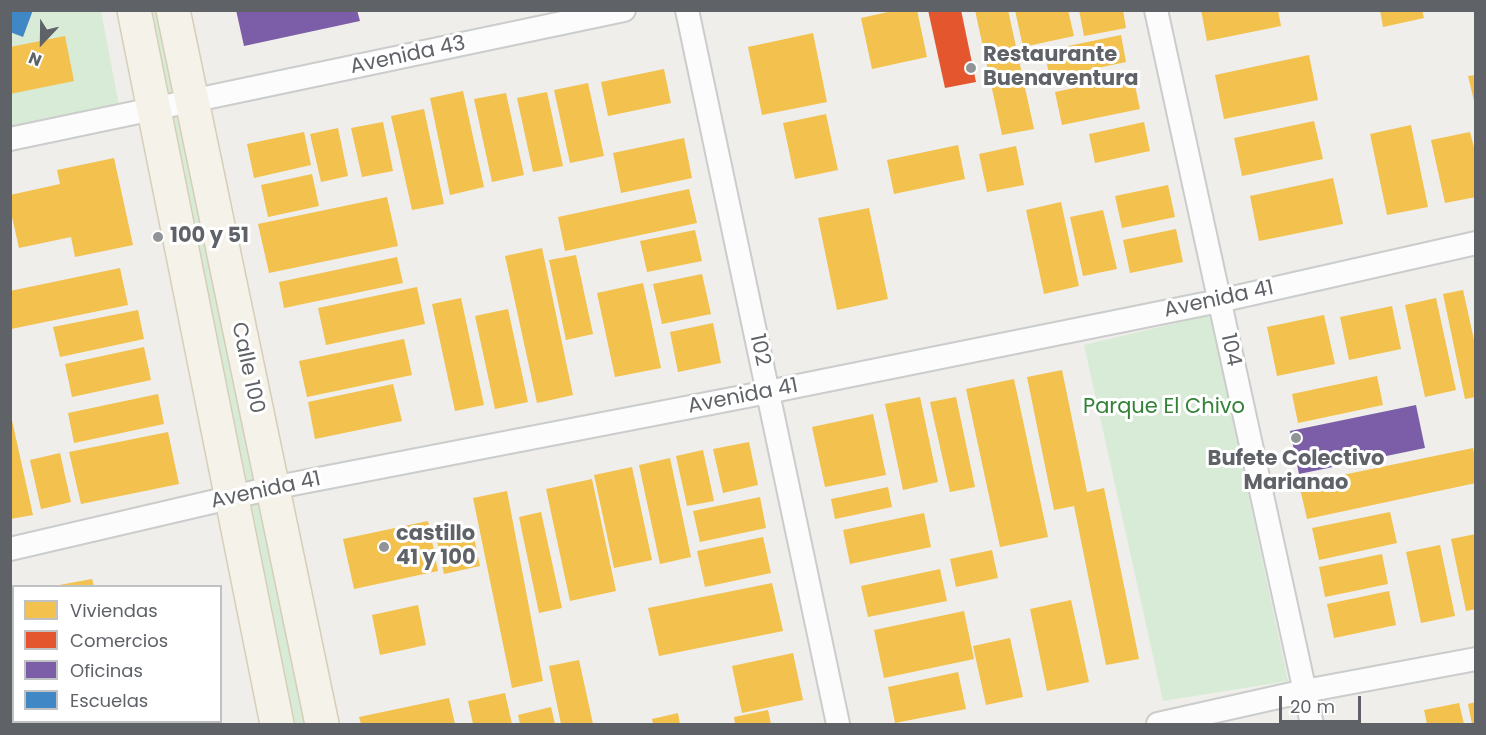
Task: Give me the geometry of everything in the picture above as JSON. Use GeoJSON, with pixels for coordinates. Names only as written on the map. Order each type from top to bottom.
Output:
{"type":"FeatureCollection","features":[{"type":"Feature","properties":{"kind":"main road","name":"Calle 100"},"geometry":{"type":"LineString","coordinates":[[134,10],[277,724]]}},
{"type":"Feature","properties":{"kind":"main road","name":"Calle 100"},"geometry":{"type":"LineString","coordinates":[[173,10],[322,724]]}},
{"type":"Feature","properties":{"kind":"street","name":"Avenida 43"},"geometry":{"type":"LineString","coordinates":[[155,109],[624,10]]}},
{"type":"Feature","properties":{"kind":"street","name":"102"},"geometry":{"type":"LineString","coordinates":[[687,10],[838,724]]}},
{"type":"Feature","properties":{"kind":"street","name":"104"},"geometry":{"type":"LineString","coordinates":[[1156,10],[1312,724]]}},
{"type":"Feature","properties":{"kind":"street"},"geometry":{"type":"LineString","coordinates":[[10,139],[155,109]]}},
{"type":"Feature","properties":{"kind":"street","name":"Avenida 41"},"geometry":{"type":"LineString","coordinates":[[10,549],[272,488],[768,392],[1219,301],[1476,243]]}},
{"type":"Feature","properties":{"kind":"street"},"geometry":{"type":"LineString","coordinates":[[1158,724],[1305,691],[1476,659]]}},
{"type":"Feature","properties":{"kind":"green space"},"geometry":{"type":"Polygon","coordinates":[[[11,11],[101,11],[119,105],[11,126],[11,11]]]}},
{"type":"Feature","properties":{"kind":"green space"},"geometry":{"type":"Polygon","coordinates":[[[149,11],[159,11],[306,724],[293,724],[149,11]]]}},
{"type":"Feature","properties":{"kind":"green space","name":"Parque El Chivo"},"geometry":{"type":"Polygon","coordinates":[[[1210,315],[1288,681],[1163,701],[1084,345],[1210,315]]]}},
{"type":"Feature","properties":{"kind":"building: Viviendas"},"geometry":{"type":"Polygon","coordinates":[[[897,10],[917,10],[927,57],[872,69],[861,18],[897,10]]]}},
{"type":"Feature","properties":{"kind":"building: Viviendas"},"geometry":{"type":"Polygon","coordinates":[[[975,10],[1008,10],[1034,129],[1002,135],[975,10]]]}},
{"type":"Feature","properties":{"kind":"building: Viviendas"},"geometry":{"type":"Polygon","coordinates":[[[1015,10],[1068,10],[1074,36],[1023,47],[1015,10]]]}},
{"type":"Feature","properties":{"kind":"building: Viviendas"},"geometry":{"type":"Polygon","coordinates":[[[1079,10],[1123,10],[1126,28],[1084,36],[1079,10]]]}},
{"type":"Feature","properties":{"kind":"building: Viviendas"},"geometry":{"type":"Polygon","coordinates":[[[1201,10],[1278,10],[1281,26],[1207,41],[1201,10]]]}},
{"type":"Feature","properties":{"kind":"building: Viviendas"},"geometry":{"type":"Polygon","coordinates":[[[1380,10],[1422,10],[1424,18],[1383,27],[1380,10]]]}},
{"type":"Feature","properties":{"kind":"building: Viviendas"},"geometry":{"type":"Polygon","coordinates":[[[813,33],[827,102],[762,115],[748,47],[813,33]]]}},
{"type":"Feature","properties":{"kind":"building: Viviendas"},"geometry":{"type":"Polygon","coordinates":[[[1121,35],[1126,62],[1050,78],[1044,51],[1121,35]]]}},
{"type":"Feature","properties":{"kind":"building: Viviendas"},"geometry":{"type":"Polygon","coordinates":[[[65,36],[74,81],[10,94],[10,47],[65,36]]]}},
{"type":"Feature","properties":{"kind":"building: Viviendas"},"geometry":{"type":"Polygon","coordinates":[[[1309,55],[1318,100],[1224,119],[1215,75],[1309,55]]]}},
{"type":"Feature","properties":{"kind":"building: Viviendas"},"geometry":{"type":"Polygon","coordinates":[[[664,69],[671,103],[608,116],[601,82],[664,69]]]}},
{"type":"Feature","properties":{"kind":"building: Viviendas"},"geometry":{"type":"Polygon","coordinates":[[[1476,75],[1476,105],[1475,105],[1468,76],[1476,75]]]}},
{"type":"Feature","properties":{"kind":"building: Viviendas"},"geometry":{"type":"Polygon","coordinates":[[[1133,76],[1140,109],[1062,125],[1055,92],[1133,76]]]}},
{"type":"Feature","properties":{"kind":"building: Viviendas"},"geometry":{"type":"Polygon","coordinates":[[[588,83],[604,156],[570,163],[554,90],[588,83]]]}},
{"type":"Feature","properties":{"kind":"building: Viviendas"},"geometry":{"type":"Polygon","coordinates":[[[463,91],[484,187],[450,195],[430,98],[463,91]]]}},
{"type":"Feature","properties":{"kind":"building: Viviendas"},"geometry":{"type":"Polygon","coordinates":[[[547,92],[563,166],[533,172],[517,98],[547,92]]]}},
{"type":"Feature","properties":{"kind":"building: Viviendas"},"geometry":{"type":"Polygon","coordinates":[[[506,93],[524,175],[492,182],[474,99],[506,93]]]}},
{"type":"Feature","properties":{"kind":"building: Viviendas"},"geometry":{"type":"Polygon","coordinates":[[[424,109],[444,204],[412,210],[391,116],[424,109]]]}},
{"type":"Feature","properties":{"kind":"building: Viviendas"},"geometry":{"type":"Polygon","coordinates":[[[826,114],[838,170],[795,179],[783,123],[826,114]]]}},
{"type":"Feature","properties":{"kind":"building: Viviendas"},"geometry":{"type":"Polygon","coordinates":[[[1314,121],[1323,159],[1242,176],[1234,138],[1314,121]]]}},
{"type":"Feature","properties":{"kind":"building: Viviendas"},"geometry":{"type":"Polygon","coordinates":[[[383,122],[393,171],[362,177],[351,128],[383,122]]]}},
{"type":"Feature","properties":{"kind":"building: Viviendas"},"geometry":{"type":"Polygon","coordinates":[[[1144,122],[1150,151],[1095,163],[1089,134],[1144,122]]]}},
{"type":"Feature","properties":{"kind":"building: Viviendas"},"geometry":{"type":"Polygon","coordinates":[[[1411,125],[1428,207],[1387,215],[1370,134],[1411,125]]]}},
{"type":"Feature","properties":{"kind":"building: Viviendas"},"geometry":{"type":"Polygon","coordinates":[[[338,128],[348,176],[321,182],[310,134],[338,128]]]}},
{"type":"Feature","properties":{"kind":"building: Viviendas"},"geometry":{"type":"Polygon","coordinates":[[[304,132],[311,165],[254,178],[247,144],[304,132]]]}},
{"type":"Feature","properties":{"kind":"building: Viviendas"},"geometry":{"type":"Polygon","coordinates":[[[1470,132],[1476,155],[1476,197],[1445,203],[1431,140],[1470,132]]]}},
{"type":"Feature","properties":{"kind":"building: Viviendas"},"geometry":{"type":"Polygon","coordinates":[[[684,138],[692,178],[621,193],[613,153],[684,138]]]}},
{"type":"Feature","properties":{"kind":"building: Viviendas"},"geometry":{"type":"Polygon","coordinates":[[[958,145],[965,179],[894,194],[887,160],[958,145]]]}},
{"type":"Feature","properties":{"kind":"building: Viviendas"},"geometry":{"type":"Polygon","coordinates":[[[1016,146],[1024,185],[987,192],[979,154],[1016,146]]]}},
{"type":"Feature","properties":{"kind":"building: Viviendas"},"geometry":{"type":"Polygon","coordinates":[[[114,158],[133,245],[75,257],[71,237],[19,248],[10,208],[10,195],[60,184],[57,170],[114,158]]]}},
{"type":"Feature","properties":{"kind":"building: Viviendas"},"geometry":{"type":"Polygon","coordinates":[[[312,174],[319,206],[268,217],[261,185],[312,174]]]}},
{"type":"Feature","properties":{"kind":"building: Viviendas"},"geometry":{"type":"Polygon","coordinates":[[[1333,178],[1343,224],[1259,241],[1250,196],[1333,178]]]}},
{"type":"Feature","properties":{"kind":"building: Viviendas"},"geometry":{"type":"Polygon","coordinates":[[[1168,185],[1175,217],[1122,228],[1115,196],[1168,185]]]}},
{"type":"Feature","properties":{"kind":"building: Viviendas"},"geometry":{"type":"Polygon","coordinates":[[[689,189],[697,223],[565,251],[558,217],[689,189]]]}},
{"type":"Feature","properties":{"kind":"building: Viviendas"},"geometry":{"type":"Polygon","coordinates":[[[387,197],[398,246],[269,273],[258,224],[387,197]]]}},
{"type":"Feature","properties":{"kind":"building: Viviendas"},"geometry":{"type":"Polygon","coordinates":[[[1061,202],[1079,286],[1044,294],[1026,210],[1061,202]]]}},
{"type":"Feature","properties":{"kind":"building: Viviendas"},"geometry":{"type":"Polygon","coordinates":[[[869,208],[888,299],[837,310],[818,218],[869,208]]]}},
{"type":"Feature","properties":{"kind":"building: Viviendas"},"geometry":{"type":"Polygon","coordinates":[[[1103,210],[1117,269],[1083,276],[1070,217],[1103,210]]]}},
{"type":"Feature","properties":{"kind":"building: Viviendas"},"geometry":{"type":"Polygon","coordinates":[[[1176,229],[1183,262],[1130,273],[1123,240],[1176,229]]]}},
{"type":"Feature","properties":{"kind":"building: Viviendas"},"geometry":{"type":"Polygon","coordinates":[[[695,230],[702,261],[647,272],[640,241],[695,230]]]}},
{"type":"Feature","properties":{"kind":"building: Viviendas"},"geometry":{"type":"Polygon","coordinates":[[[542,248],[573,395],[537,403],[505,256],[542,248]]]}},
{"type":"Feature","properties":{"kind":"building: Viviendas"},"geometry":{"type":"Polygon","coordinates":[[[576,255],[593,334],[566,340],[549,260],[576,255]]]}},
{"type":"Feature","properties":{"kind":"building: Viviendas"},"geometry":{"type":"Polygon","coordinates":[[[397,257],[403,283],[284,308],[279,282],[397,257]]]}},
{"type":"Feature","properties":{"kind":"building: Viviendas"},"geometry":{"type":"Polygon","coordinates":[[[120,268],[128,305],[11,329],[10,291],[120,268]]]}},
{"type":"Feature","properties":{"kind":"building: Viviendas"},"geometry":{"type":"Polygon","coordinates":[[[702,274],[711,314],[662,324],[653,284],[702,274]]]}},
{"type":"Feature","properties":{"kind":"building: Viviendas"},"geometry":{"type":"Polygon","coordinates":[[[643,283],[661,368],[615,377],[597,293],[643,283]]]}},
{"type":"Feature","properties":{"kind":"building: Viviendas"},"geometry":{"type":"Polygon","coordinates":[[[417,287],[425,324],[326,345],[318,308],[417,287]]]}},
{"type":"Feature","properties":{"kind":"building: Viviendas"},"geometry":{"type":"Polygon","coordinates":[[[1463,290],[1476,349],[1476,397],[1465,399],[1443,294],[1463,290]]]}},
{"type":"Feature","properties":{"kind":"building: Viviendas"},"geometry":{"type":"Polygon","coordinates":[[[461,298],[484,405],[455,411],[432,304],[461,298]]]}},
{"type":"Feature","properties":{"kind":"building: Viviendas"},"geometry":{"type":"Polygon","coordinates":[[[1436,298],[1456,390],[1425,397],[1405,305],[1436,298]]]}},
{"type":"Feature","properties":{"kind":"building: Viviendas"},"geometry":{"type":"Polygon","coordinates":[[[1392,306],[1401,349],[1349,360],[1340,317],[1392,306]]]}},
{"type":"Feature","properties":{"kind":"building: Viviendas"},"geometry":{"type":"Polygon","coordinates":[[[508,309],[528,402],[495,409],[475,316],[508,309]]]}},
{"type":"Feature","properties":{"kind":"building: Viviendas"},"geometry":{"type":"Polygon","coordinates":[[[138,310],[144,339],[60,357],[53,327],[138,310]]]}},
{"type":"Feature","properties":{"kind":"building: Viviendas"},"geometry":{"type":"Polygon","coordinates":[[[1324,315],[1335,364],[1277,376],[1267,327],[1324,315]]]}},
{"type":"Feature","properties":{"kind":"building: Viviendas"},"geometry":{"type":"Polygon","coordinates":[[[713,323],[721,363],[678,372],[670,332],[713,323]]]}},
{"type":"Feature","properties":{"kind":"building: Viviendas"},"geometry":{"type":"Polygon","coordinates":[[[404,339],[412,375],[307,397],[299,361],[404,339]]]}},
{"type":"Feature","properties":{"kind":"building: Viviendas"},"geometry":{"type":"Polygon","coordinates":[[[144,347],[151,380],[72,397],[65,364],[144,347]]]}},
{"type":"Feature","properties":{"kind":"building: Viviendas"},"geometry":{"type":"Polygon","coordinates":[[[1062,370],[1087,492],[1104,488],[1139,659],[1106,665],[1074,506],[1054,510],[1027,377],[1062,370]]]}},
{"type":"Feature","properties":{"kind":"building: Viviendas"},"geometry":{"type":"Polygon","coordinates":[[[1377,376],[1383,405],[1298,423],[1292,394],[1377,376]]]}},
{"type":"Feature","properties":{"kind":"building: Viviendas"},"geometry":{"type":"Polygon","coordinates":[[[1014,379],[1048,537],[1000,547],[966,389],[1014,379]]]}},
{"type":"Feature","properties":{"kind":"building: Viviendas"},"geometry":{"type":"Polygon","coordinates":[[[393,384],[402,421],[315,439],[308,402],[393,384]]]}},
{"type":"Feature","properties":{"kind":"building: Viviendas"},"geometry":{"type":"Polygon","coordinates":[[[158,394],[164,424],[74,443],[68,413],[158,394]]]}},
{"type":"Feature","properties":{"kind":"building: Viviendas"},"geometry":{"type":"Polygon","coordinates":[[[920,397],[938,482],[903,490],[885,404],[920,397]]]}},
{"type":"Feature","properties":{"kind":"building: Viviendas"},"geometry":{"type":"Polygon","coordinates":[[[956,397],[975,487],[950,492],[930,402],[956,397]]]}},
{"type":"Feature","properties":{"kind":"building: Viviendas"},"geometry":{"type":"Polygon","coordinates":[[[873,414],[886,475],[825,487],[812,427],[873,414]]]}},
{"type":"Feature","properties":{"kind":"building: Viviendas"},"geometry":{"type":"Polygon","coordinates":[[[10,417],[33,515],[10,519],[10,417]]]}},
{"type":"Feature","properties":{"kind":"building: Viviendas"},"geometry":{"type":"Polygon","coordinates":[[[168,432],[179,484],[81,504],[69,452],[168,432]]]}},
{"type":"Feature","properties":{"kind":"building: Viviendas"},"geometry":{"type":"Polygon","coordinates":[[[749,442],[758,485],[723,493],[713,449],[749,442]]]}},
{"type":"Feature","properties":{"kind":"building: Viviendas"},"geometry":{"type":"Polygon","coordinates":[[[1473,448],[1476,461],[1476,483],[1307,519],[1299,484],[1473,448]]]}},
{"type":"Feature","properties":{"kind":"building: Viviendas"},"geometry":{"type":"Polygon","coordinates":[[[703,450],[714,501],[687,506],[676,456],[703,450]]]}},
{"type":"Feature","properties":{"kind":"building: Viviendas"},"geometry":{"type":"Polygon","coordinates":[[[60,453],[71,502],[41,509],[30,460],[60,453]]]}},
{"type":"Feature","properties":{"kind":"building: Viviendas"},"geometry":{"type":"Polygon","coordinates":[[[670,458],[691,557],[660,564],[639,465],[670,458]]]}},
{"type":"Feature","properties":{"kind":"building: Viviendas"},"geometry":{"type":"Polygon","coordinates":[[[632,467],[652,560],[614,568],[594,475],[632,467]]]}},
{"type":"Feature","properties":{"kind":"building: Viviendas"},"geometry":{"type":"Polygon","coordinates":[[[592,479],[616,591],[570,601],[546,489],[592,479]]]}},
{"type":"Feature","properties":{"kind":"building: Viviendas"},"geometry":{"type":"Polygon","coordinates":[[[888,487],[892,507],[835,519],[831,499],[888,487]]]}},
{"type":"Feature","properties":{"kind":"building: Viviendas"},"geometry":{"type":"Polygon","coordinates":[[[507,491],[543,681],[512,688],[473,498],[507,491]]]}},
{"type":"Feature","properties":{"kind":"building: Viviendas"},"geometry":{"type":"Polygon","coordinates":[[[760,497],[766,528],[700,542],[693,511],[760,497]]]}},
{"type":"Feature","properties":{"kind":"building: Viviendas"},"geometry":{"type":"Polygon","coordinates":[[[541,512],[562,608],[539,613],[519,517],[541,512]]]}},
{"type":"Feature","properties":{"kind":"building: Viviendas"},"geometry":{"type":"Polygon","coordinates":[[[1390,512],[1397,543],[1319,560],[1312,528],[1390,512]]]}},
{"type":"Feature","properties":{"kind":"building: Viviendas"},"geometry":{"type":"Polygon","coordinates":[[[924,513],[931,547],[850,564],[843,530],[924,513]]]}},
{"type":"Feature","properties":{"kind":"building: Viviendas"},"geometry":{"type":"Polygon","coordinates":[[[428,521],[438,571],[354,589],[343,539],[428,521]]]}},
{"type":"Feature","properties":{"kind":"building: Viviendas"},"geometry":{"type":"Polygon","coordinates":[[[472,528],[480,566],[444,574],[436,536],[472,528]]]}},
{"type":"Feature","properties":{"kind":"building: Viviendas"},"geometry":{"type":"Polygon","coordinates":[[[1476,534],[1476,609],[1466,611],[1451,539],[1476,534]]]}},
{"type":"Feature","properties":{"kind":"building: Viviendas"},"geometry":{"type":"Polygon","coordinates":[[[763,537],[771,573],[705,587],[697,551],[763,537]]]}},
{"type":"Feature","properties":{"kind":"building: Viviendas"},"geometry":{"type":"Polygon","coordinates":[[[1440,545],[1455,616],[1421,623],[1406,552],[1440,545]]]}},
{"type":"Feature","properties":{"kind":"building: Viviendas"},"geometry":{"type":"Polygon","coordinates":[[[992,550],[998,578],[956,587],[950,559],[992,550]]]}},
{"type":"Feature","properties":{"kind":"building: Viviendas"},"geometry":{"type":"Polygon","coordinates":[[[1382,554],[1388,584],[1325,597],[1319,567],[1382,554]]]}},
{"type":"Feature","properties":{"kind":"building: Viviendas"},"geometry":{"type":"Polygon","coordinates":[[[940,569],[947,601],[868,617],[861,586],[940,569]]]}},
{"type":"Feature","properties":{"kind":"building: Viviendas"},"geometry":{"type":"Polygon","coordinates":[[[92,579],[94,585],[59,585],[92,579]]]}},
{"type":"Feature","properties":{"kind":"building: Viviendas"},"geometry":{"type":"Polygon","coordinates":[[[772,583],[783,631],[659,656],[648,608],[772,583]]]}},
{"type":"Feature","properties":{"kind":"building: Viviendas"},"geometry":{"type":"Polygon","coordinates":[[[1389,591],[1396,625],[1334,638],[1327,604],[1389,591]]]}},
{"type":"Feature","properties":{"kind":"building: Viviendas"},"geometry":{"type":"Polygon","coordinates":[[[1071,600],[1089,682],[1047,691],[1030,609],[1071,600]]]}},
{"type":"Feature","properties":{"kind":"building: Viviendas"},"geometry":{"type":"Polygon","coordinates":[[[418,605],[426,645],[380,655],[372,615],[418,605]]]}},
{"type":"Feature","properties":{"kind":"building: Viviendas"},"geometry":{"type":"Polygon","coordinates":[[[964,611],[974,659],[884,678],[874,630],[964,611]]]}},
{"type":"Feature","properties":{"kind":"building: Viviendas"},"geometry":{"type":"Polygon","coordinates":[[[10,620],[12,624],[12,723],[34,724],[10,724],[10,620]]]}},
{"type":"Feature","properties":{"kind":"building: Viviendas"},"geometry":{"type":"Polygon","coordinates":[[[1010,638],[1023,697],[986,705],[973,646],[1010,638]]]}},
{"type":"Feature","properties":{"kind":"building: Viviendas"},"geometry":{"type":"Polygon","coordinates":[[[793,653],[803,700],[742,713],[732,666],[793,653]]]}},
{"type":"Feature","properties":{"kind":"building: Viviendas"},"geometry":{"type":"Polygon","coordinates":[[[579,660],[593,724],[561,724],[549,666],[579,660]]]}},
{"type":"Feature","properties":{"kind":"building: Viviendas"},"geometry":{"type":"Polygon","coordinates":[[[958,672],[966,709],[895,723],[888,687],[958,672]]]}},
{"type":"Feature","properties":{"kind":"building: Viviendas"},"geometry":{"type":"Polygon","coordinates":[[[505,693],[512,724],[473,724],[468,701],[505,693]]]}},
{"type":"Feature","properties":{"kind":"building: Viviendas"},"geometry":{"type":"Polygon","coordinates":[[[449,698],[455,724],[361,724],[359,717],[449,698]]]}},
{"type":"Feature","properties":{"kind":"building: Viviendas"},"geometry":{"type":"Polygon","coordinates":[[[1476,702],[1476,724],[1472,724],[1468,704],[1476,702]]]}},
{"type":"Feature","properties":{"kind":"building: Viviendas"},"geometry":{"type":"Polygon","coordinates":[[[1459,703],[1464,724],[1427,724],[1424,710],[1459,703]]]}},
{"type":"Feature","properties":{"kind":"building: Viviendas"},"geometry":{"type":"Polygon","coordinates":[[[551,707],[555,724],[520,724],[518,715],[551,707]]]}},
{"type":"Feature","properties":{"kind":"building: Viviendas"},"geometry":{"type":"Polygon","coordinates":[[[768,710],[771,724],[735,724],[734,717],[768,710]]]}},
{"type":"Feature","properties":{"kind":"building: Viviendas"},"geometry":{"type":"Polygon","coordinates":[[[678,713],[680,724],[653,724],[652,719],[678,713]]]}},
{"type":"Feature","properties":{"kind":"building: Viviendas"},"geometry":{"type":"Polygon","coordinates":[[[216,723],[217,724],[124,724],[216,723]]]}},
{"type":"Feature","properties":{"kind":"building: Comercios"},"geometry":{"type":"Polygon","coordinates":[[[928,10],[961,10],[976,82],[945,88],[928,10]]]}},
{"type":"Feature","properties":{"kind":"building: Oficinas"},"geometry":{"type":"Polygon","coordinates":[[[236,10],[357,10],[360,21],[244,46],[236,10]]]}},
{"type":"Feature","properties":{"kind":"building: Oficinas"},"geometry":{"type":"Polygon","coordinates":[[[1416,405],[1425,448],[1299,474],[1290,431],[1416,405]]]}},
{"type":"Feature","properties":{"kind":"building: Escuelas"},"geometry":{"type":"Polygon","coordinates":[[[10,10],[33,10],[23,37],[10,32],[10,10]]]}},
{"type":"Feature","properties":{"kind":"place","name":"Restaurante Buenaventura"},"geometry":{"type":"Point","coordinates":[971,68]}},
{"type":"Feature","properties":{"kind":"place","name":"100 y 51"},"geometry":{"type":"Point","coordinates":[158,237]}},
{"type":"Feature","properties":{"kind":"place","name":"Bufete Colectivo Marianao"},"geometry":{"type":"Point","coordinates":[1296,438]}},
{"type":"Feature","properties":{"kind":"place","name":"castillo 41 y 100"},"geometry":{"type":"Point","coordinates":[384,547]}}]}
